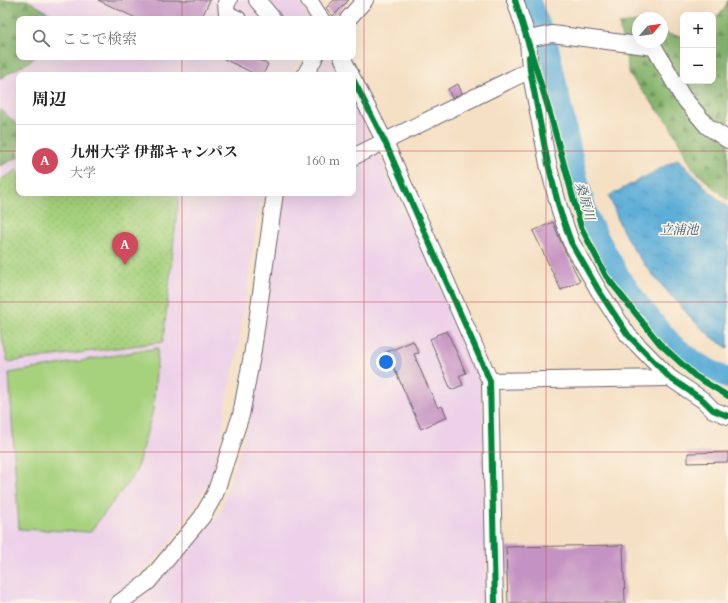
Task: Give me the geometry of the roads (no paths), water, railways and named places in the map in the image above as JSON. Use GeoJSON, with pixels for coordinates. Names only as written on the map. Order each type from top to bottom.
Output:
{"type":"FeatureCollection","features":[{"type":"Feature","properties":{"kind":"street"},"geometry":{"type":"LineString","coordinates":[[229,0],[226,3],[227,14],[231,16]]}},
{"type":"Feature","properties":{"kind":"street"},"geometry":{"type":"LineString","coordinates":[[256,0],[270,16]]}},
{"type":"Feature","properties":{"kind":"street"},"geometry":{"type":"LineString","coordinates":[[309,0],[319,16]]}},
{"type":"Feature","properties":{"kind":"street"},"geometry":{"type":"LineString","coordinates":[[351,16],[365,0]]}},
{"type":"Feature","properties":{"kind":"street"},"geometry":{"type":"LineString","coordinates":[[515,0],[528,39],[530,70],[548,164],[560,211],[572,242],[599,291],[628,335],[670,378],[703,400],[713,410],[728,416]]}},
{"type":"Feature","properties":{"kind":"street"},"geometry":{"type":"LineString","coordinates":[[528,39],[552,34],[654,47],[682,96],[707,126],[728,140]]}},
{"type":"Feature","properties":{"kind":"street"},"geometry":{"type":"LineString","coordinates":[[344,60],[350,72]]}},
{"type":"Feature","properties":{"kind":"street"},"geometry":{"type":"LineString","coordinates":[[356,156],[530,70]]}},
{"type":"Feature","properties":{"kind":"street"},"geometry":{"type":"LineString","coordinates":[[356,85],[384,142],[490,381],[495,603]]}},
{"type":"Feature","properties":{"kind":"street"},"geometry":{"type":"LineString","coordinates":[[119,603],[148,582],[202,517],[215,494],[241,415],[253,350],[275,196]]}},
{"type":"Feature","properties":{"kind":"street"},"geometry":{"type":"LineString","coordinates":[[490,381],[670,378]]}},
{"type":"Feature","properties":{"kind":"water","name":"立浦池"},"geometry":{"type":"Polygon","coordinates":[[[678,159],[710,192],[728,207],[728,348],[713,338],[694,321],[645,265],[625,236],[609,196],[678,159]]]}},
{"type":"Feature","properties":{"kind":"waterway","name":"桑原川"},"geometry":{"type":"LineString","coordinates":[[530,0],[548,43],[577,175],[589,219],[622,279],[643,308],[672,343],[697,362],[728,379]]}},
{"type":"Feature","properties":{"kind":"place","name":"九州大学 伊都キャンパス"},"geometry":{"type":"Point","coordinates":[125,265]}}]}
